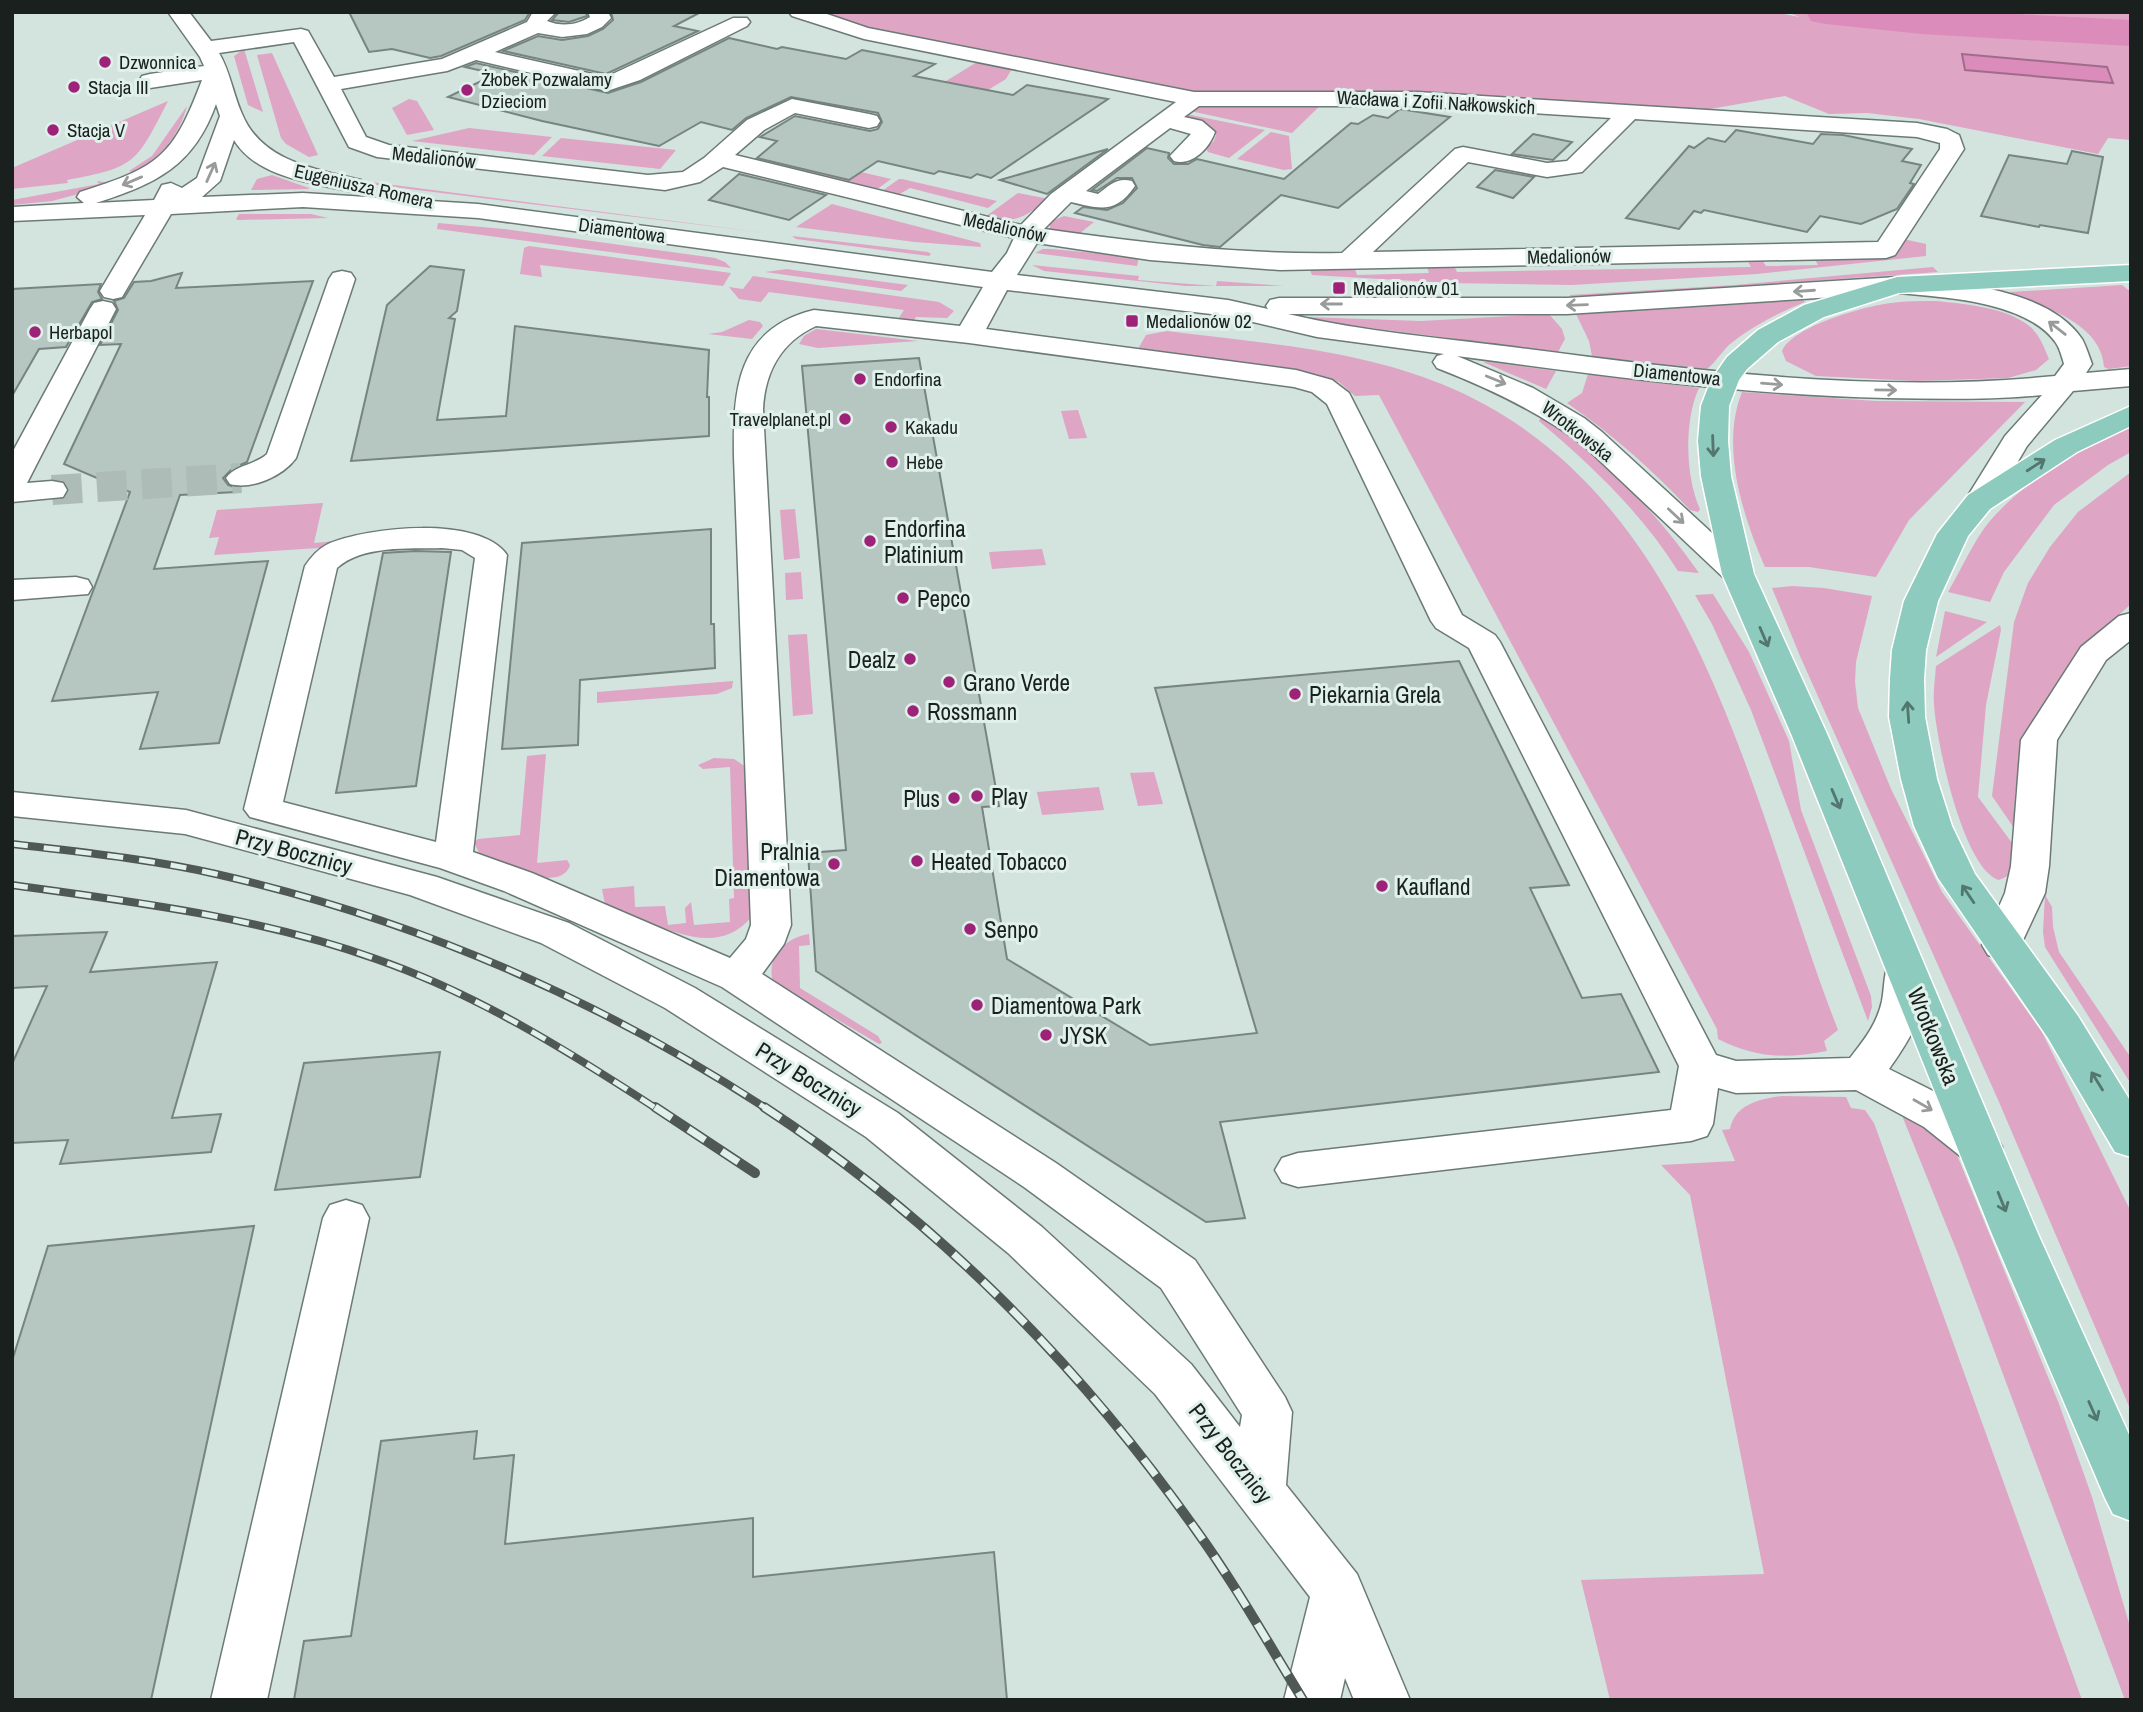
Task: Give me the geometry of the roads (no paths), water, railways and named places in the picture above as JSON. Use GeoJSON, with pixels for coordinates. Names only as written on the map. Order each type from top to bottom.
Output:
{"type":"FeatureCollection","features":[{"type":"Feature","properties":{"kind":"main road","name":"Diamentowa"},"geometry":{"type":"LineString","coordinates":[[1897,285],[2131,273]]}},
{"type":"Feature","properties":{"kind":"main road","name":"Wrotkowska"},"geometry":{"type":"LineString","coordinates":[[1897,285],[1832,304],[1784,326],[1746,353],[1725,380],[1715,406],[1713,456],[1738,574],[1815,748],[1980,1147],[2131,1498]]}},
{"type":"Feature","properties":{"kind":"main road"},"geometry":{"type":"LineString","coordinates":[[2131,415],[2066,446],[1979,502],[1953,534],[1921,601],[1909,650],[1907,717],[1919,779],[1933,826],[1957,878],[2002,945],[2063,1027],[2131,1140]]}},
{"type":"Feature","properties":{"kind":"street","name":"Eugeniusza Romera"},"geometry":{"type":"LineString","coordinates":[[177,12],[206,48],[217,71],[231,116],[250,147],[284,168],[332,181],[478,211]]}},
{"type":"Feature","properties":{"kind":"street"},"geometry":{"type":"LineString","coordinates":[[327,85],[447,65],[542,19],[551,30],[579,29],[599,21],[601,15],[598,12]]}},
{"type":"Feature","properties":{"kind":"street","name":"Wacława i Zofii Nałkowskich"},"geometry":{"type":"LineString","coordinates":[[799,12],[864,33],[1194,99],[1417,99],[1917,130],[1939,134],[1951,140],[1952,149],[1886,250]]}},
{"type":"Feature","properties":{"kind":"street"},"geometry":{"type":"LineString","coordinates":[[473,53],[607,84],[632,75],[740,22]]}},
{"type":"Feature","properties":{"kind":"street","name":"Medalionów"},"geometry":{"type":"LineString","coordinates":[[206,48],[301,35],[357,142],[385,152],[668,184],[686,181],[717,158],[1028,234],[1139,251],[1280,262],[1886,250]]}},
{"type":"Feature","properties":{"kind":"street"},"geometry":{"type":"LineString","coordinates":[[150,80],[217,71]]}},
{"type":"Feature","properties":{"kind":"street"},"geometry":{"type":"LineString","coordinates":[[12,482],[108,300],[150,225],[164,206],[184,157],[186,141],[217,71]]}},
{"type":"Feature","properties":{"kind":"street"},"geometry":{"type":"LineString","coordinates":[[969,334],[999,281],[1019,255],[1033,225],[1067,194],[1194,99]]}},
{"type":"Feature","properties":{"kind":"street"},"geometry":{"type":"LineString","coordinates":[[717,158],[746,132],[792,106],[869,121]]}},
{"type":"Feature","properties":{"kind":"street"},"geometry":{"type":"LineString","coordinates":[[1351,260],[1463,154],[1547,170],[1574,167],[1629,113]]}},
{"type":"Feature","properties":{"kind":"street"},"geometry":{"type":"LineString","coordinates":[[164,206],[185,197],[208,181],[231,116]]}},
{"type":"Feature","properties":{"kind":"street"},"geometry":{"type":"LineString","coordinates":[[1166,120],[1194,126],[1203,132],[1200,142],[1182,156]]}},
{"type":"Feature","properties":{"kind":"street"},"geometry":{"type":"LineString","coordinates":[[41,212],[141,178],[162,167],[186,141]]}},
{"type":"Feature","properties":{"kind":"street"},"geometry":{"type":"LineString","coordinates":[[1067,194],[1102,202],[1123,186]]}},
{"type":"Feature","properties":{"kind":"street","name":"Diamentowa"},"geometry":{"type":"LineString","coordinates":[[12,214],[303,200],[478,211],[999,281],[1228,308],[1317,330],[1725,380],[1906,391],[2010,389],[2131,377]]}},
{"type":"Feature","properties":{"kind":"street"},"geometry":{"type":"LineString","coordinates":[[241,478],[272,466],[281,458],[342,279]]}},
{"type":"Feature","properties":{"kind":"street"},"geometry":{"type":"LineString","coordinates":[[1897,285],[1976,294],[2015,305],[2045,319],[2065,333],[2074,345],[2078,364],[2065,385],[2015,442],[1979,502]]}},
{"type":"Feature","properties":{"kind":"street","name":"Diamentowa"},"geometry":{"type":"LineString","coordinates":[[1228,308],[1330,304],[1567,306],[1897,285]]}},
{"type":"Feature","properties":{"kind":"street"},"geometry":{"type":"LineString","coordinates":[[737,977],[764,944],[771,925],[751,495],[749,395],[754,369],[765,352],[796,323],[814,318],[969,334],[1296,379],[1322,386],[1339,399],[1448,621],[1483,642],[1700,1066],[1691,1125],[1298,1170]]}},
{"type":"Feature","properties":{"kind":"street","name":"Wrotkowska"},"geometry":{"type":"LineString","coordinates":[[1387,339],[1502,382],[1550,408],[1592,438],[1738,574]]}},
{"type":"Feature","properties":{"kind":"street"},"geometry":{"type":"LineString","coordinates":[[12,492],[52,490]]}},
{"type":"Feature","properties":{"kind":"street"},"geometry":{"type":"LineString","coordinates":[[453,859],[491,555],[482,547],[450,538],[367,544],[344,549],[328,557],[321,566],[263,809],[453,859],[518,882],[737,977],[1040,1175],[1178,1274],[1266,1412],[1260,1490]]}},
{"type":"Feature","properties":{"kind":"street"},"geometry":{"type":"LineString","coordinates":[[12,590],[76,587]]}},
{"type":"Feature","properties":{"kind":"street"},"geometry":{"type":"LineString","coordinates":[[2002,945],[2025,893],[2028,879],[2039,740],[2093,654],[2131,623]]}},
{"type":"Feature","properties":{"kind":"street","name":"Przy Bocznicy"},"geometry":{"type":"LineString","coordinates":[[12,804],[186,822],[423,886],[555,933],[680,998],[882,1125],[1025,1240],[1173,1379],[1338,1592],[1382,1700]]}},
{"type":"Feature","properties":{"kind":"street"},"geometry":{"type":"LineString","coordinates":[[1862,1074],[1888,1041],[1898,1023],[1905,998],[1906,968]]}},
{"type":"Feature","properties":{"kind":"street"},"geometry":{"type":"LineString","coordinates":[[1700,1066],[1736,1077],[1862,1074],[1940,1115],[1980,1147]]}},
{"type":"Feature","properties":{"kind":"street"},"geometry":{"type":"LineString","coordinates":[[239,1700],[346,1218]]}},
{"type":"Feature","properties":{"kind":"street"},"geometry":{"type":"LineString","coordinates":[[1312,1700],[1338,1592]]}},
{"type":"Feature","properties":{"kind":"waterway"},"geometry":{"type":"LineString","coordinates":[[1826,12],[1922,22],[2131,33]]}},
{"type":"Feature","properties":{"kind":"tunnel"},"geometry":{"type":"LineString","coordinates":[[52,490],[241,478]]}},
{"type":"Feature","properties":{"kind":"railway"},"geometry":{"type":"LineString","coordinates":[[12,844],[191,869],[290,892],[362,914],[433,939],[570,998],[703,1069],[766,1108]]}},
{"type":"Feature","properties":{"kind":"railway"},"geometry":{"type":"LineString","coordinates":[[12,885],[150,905],[242,922],[332,944],[376,959],[450,989],[521,1025],[657,1109]]}},
{"type":"Feature","properties":{"kind":"railway"},"geometry":{"type":"LineString","coordinates":[[655,1107],[755,1173]]}},
{"type":"Feature","properties":{"kind":"railway"},"geometry":{"type":"LineString","coordinates":[[766,1108],[827,1150],[945,1246],[1053,1352],[1103,1409],[1196,1530],[1238,1592],[1303,1700]]}},
{"type":"Feature","properties":{"kind":"place","name":"Dzwonnica"},"geometry":{"type":"Point","coordinates":[105,62]}},
{"type":"Feature","properties":{"kind":"place","name":"Stacja III"},"geometry":{"type":"Point","coordinates":[74,87]}},
{"type":"Feature","properties":{"kind":"place","name":"Żłobek Pozwalamy Dzieciom"},"geometry":{"type":"Point","coordinates":[467,90]}},
{"type":"Feature","properties":{"kind":"place","name":"Stacja V"},"geometry":{"type":"Point","coordinates":[53,130]}},
{"type":"Feature","properties":{"kind":"place","name":"Medalionów 01"},"geometry":{"type":"Point","coordinates":[1339,288]}},
{"type":"Feature","properties":{"kind":"place","name":"Medalionów 02"},"geometry":{"type":"Point","coordinates":[1132,321]}},
{"type":"Feature","properties":{"kind":"place","name":"Herbapol"},"geometry":{"type":"Point","coordinates":[35,332]}},
{"type":"Feature","properties":{"kind":"place","name":"Endorfina"},"geometry":{"type":"Point","coordinates":[860,379]}},
{"type":"Feature","properties":{"kind":"place","name":"Travelplanet.pl"},"geometry":{"type":"Point","coordinates":[845,419]}},
{"type":"Feature","properties":{"kind":"place","name":"Kakadu"},"geometry":{"type":"Point","coordinates":[891,427]}},
{"type":"Feature","properties":{"kind":"place","name":"Hebe"},"geometry":{"type":"Point","coordinates":[892,462]}},
{"type":"Feature","properties":{"kind":"place","name":"Endorfina Platinium"},"geometry":{"type":"Point","coordinates":[870,541]}},
{"type":"Feature","properties":{"kind":"place","name":"Pepco"},"geometry":{"type":"Point","coordinates":[903,598]}},
{"type":"Feature","properties":{"kind":"place","name":"Dealz"},"geometry":{"type":"Point","coordinates":[910,659]}},
{"type":"Feature","properties":{"kind":"place","name":"Grano Verde"},"geometry":{"type":"Point","coordinates":[949,682]}},
{"type":"Feature","properties":{"kind":"place","name":"Piekarnia Grela"},"geometry":{"type":"Point","coordinates":[1295,694]}},
{"type":"Feature","properties":{"kind":"place","name":"Rossmann"},"geometry":{"type":"Point","coordinates":[913,711]}},
{"type":"Feature","properties":{"kind":"place","name":"Play"},"geometry":{"type":"Point","coordinates":[977,796]}},
{"type":"Feature","properties":{"kind":"place","name":"Plus"},"geometry":{"type":"Point","coordinates":[954,798]}},
{"type":"Feature","properties":{"kind":"place","name":"Heated Tobacco"},"geometry":{"type":"Point","coordinates":[917,861]}},
{"type":"Feature","properties":{"kind":"place","name":"Pralnia Diamentowa"},"geometry":{"type":"Point","coordinates":[834,864]}},
{"type":"Feature","properties":{"kind":"place","name":"Kaufland"},"geometry":{"type":"Point","coordinates":[1382,886]}},
{"type":"Feature","properties":{"kind":"place","name":"Senpo"},"geometry":{"type":"Point","coordinates":[970,929]}},
{"type":"Feature","properties":{"kind":"place","name":"Diamentowa Park"},"geometry":{"type":"Point","coordinates":[977,1005]}},
{"type":"Feature","properties":{"kind":"place","name":"JYSK"},"geometry":{"type":"Point","coordinates":[1046,1035]}}]}
